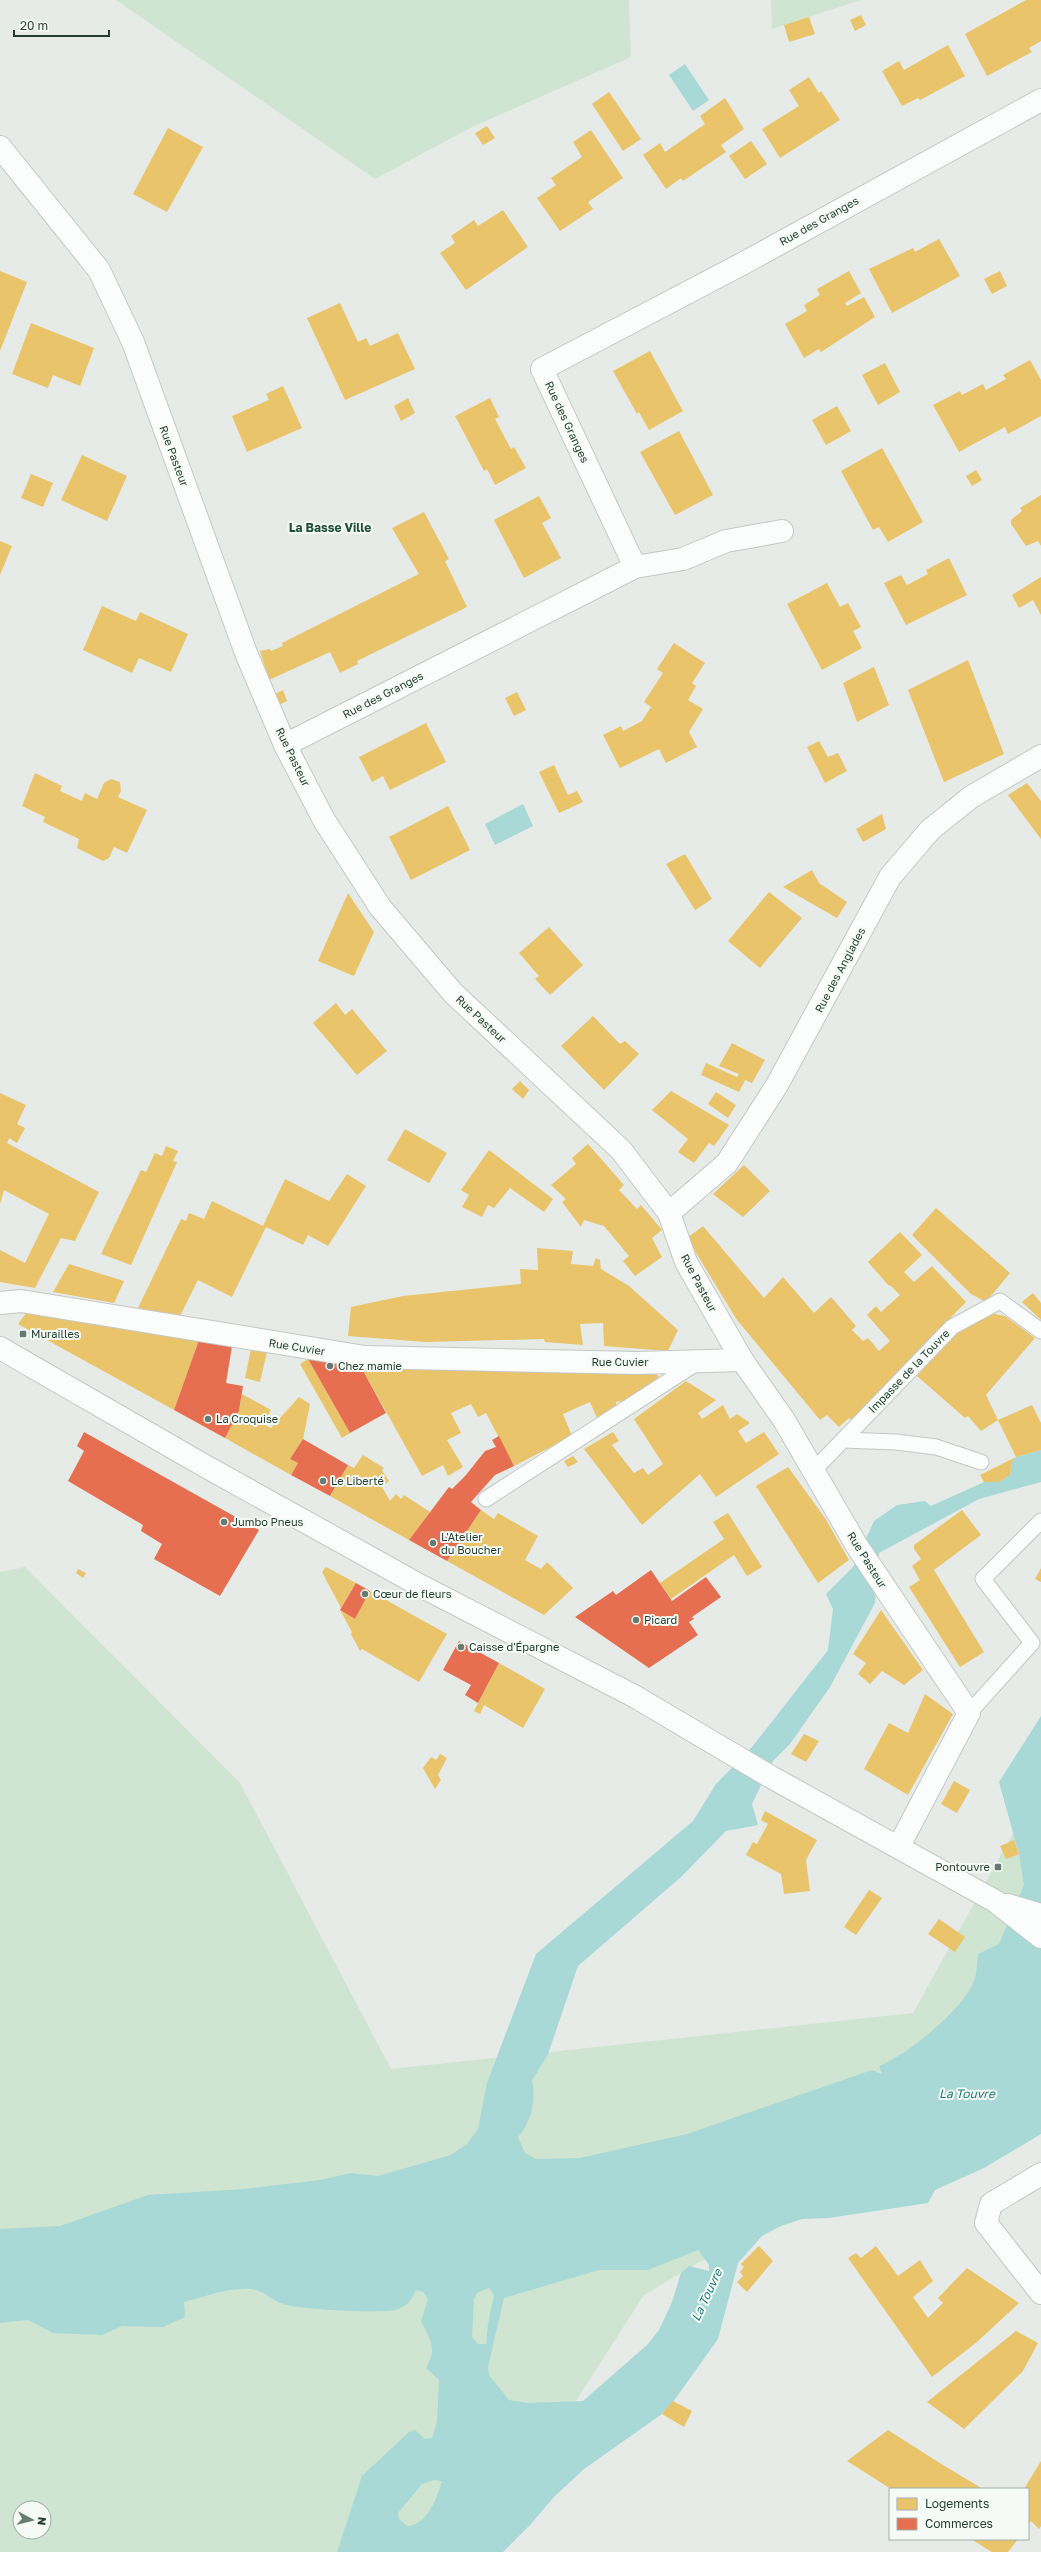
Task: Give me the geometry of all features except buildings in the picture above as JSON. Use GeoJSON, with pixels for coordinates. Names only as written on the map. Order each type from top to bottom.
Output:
{"type":"FeatureCollection","features":[{"type":"Feature","properties":{"kind":"street","name":"Rue des Granges"},"geometry":{"type":"LineString","coordinates":[[285,744],[635,567],[542,369],[742,264],[1041,100]]}},
{"type":"Feature","properties":{"kind":"street","name":"Rue Pasteur"},"geometry":{"type":"LineString","coordinates":[[0,147],[99,270],[133,342],[246,653],[285,744],[324,820],[380,907],[453,993],[621,1150],[669,1214],[686,1262],[742,1360],[784,1420],[858,1546],[969,1713]]}},
{"type":"Feature","properties":{"kind":"street"},"geometry":{"type":"LineString","coordinates":[[635,567],[683,558],[726,541],[782,531]]}},
{"type":"Feature","properties":{"kind":"street","name":"Rue des Anglades"},"geometry":{"type":"LineString","coordinates":[[669,1214],[727,1163],[777,1085],[890,877],[930,830],[971,797],[1041,756]]}},
{"type":"Feature","properties":{"kind":"street","name":"Rue Cuvier"},"geometry":{"type":"LineString","coordinates":[[0,1303],[21,1301],[365,1357],[698,1362],[742,1360]]}},
{"type":"Feature","properties":{"kind":"street"},"geometry":{"type":"LineString","coordinates":[[0,1348],[205,1466],[421,1586],[634,1696],[771,1776],[899,1846],[995,1901],[1041,1937]]}},
{"type":"Feature","properties":{"kind":"street"},"geometry":{"type":"LineString","coordinates":[[899,1846],[969,1713]]}},
{"type":"Feature","properties":{"kind":"street"},"geometry":{"type":"LineString","coordinates":[[995,1901],[1041,1915]]}},
{"type":"Feature","properties":{"kind":"street"},"geometry":{"type":"LineString","coordinates":[[1041,2174],[991,2204],[986,2224],[1041,2293]]}},
{"type":"Feature","properties":{"kind":"lane","name":"Impasse de la Touvre"},"geometry":{"type":"LineString","coordinates":[[843,1440],[952,1327],[1000,1301],[1041,1331]]}},
{"type":"Feature","properties":{"kind":"lane"},"geometry":{"type":"LineString","coordinates":[[486,1499],[698,1362]]}},
{"type":"Feature","properties":{"kind":"lane"},"geometry":{"type":"LineString","coordinates":[[814,1470],[843,1440],[896,1442],[936,1447],[981,1462]]}},
{"type":"Feature","properties":{"kind":"lane"},"geometry":{"type":"LineString","coordinates":[[969,1713],[1032,1643],[983,1579],[1041,1521]]}},
{"type":"Feature","properties":{"kind":"green space"},"geometry":{"type":"Polygon","coordinates":[[[116,0],[629,0],[631,57],[472,127],[375,179],[116,0]]]}},
{"type":"Feature","properties":{"kind":"green space"},"geometry":{"type":"Polygon","coordinates":[[[771,0],[861,0],[772,29],[771,0]]]}},
{"type":"Feature","properties":{"kind":"green space"},"geometry":{"type":"Polygon","coordinates":[[[25,1567],[240,1783],[391,2069],[913,2013],[1041,1783],[1041,1929],[870,2161],[644,2295],[479,2552],[0,2552],[0,1572],[25,1567]]]}},
{"type":"Feature","properties":{"kind":"water"},"geometry":{"type":"Polygon","coordinates":[[[685,64],[709,100],[693,111],[669,75],[685,64]]]}},
{"type":"Feature","properties":{"kind":"water"},"geometry":{"type":"Polygon","coordinates":[[[523,804],[533,826],[495,845],[485,824],[523,804]]]}},
{"type":"Feature","properties":{"kind":"water","name":"La Touvre"},"geometry":{"type":"Polygon","coordinates":[[[1041,1450],[1041,1482],[979,1499],[879,1553],[875,1603],[830,1687],[790,1744],[773,1761],[752,1804],[758,1825],[726,1831],[681,1877],[578,1966],[548,2054],[532,2081],[532,2110],[527,2124],[518,2137],[525,2153],[536,2159],[580,2158],[687,2134],[872,2070],[882,2074],[879,2066],[905,2052],[934,2029],[960,2003],[975,1978],[978,1954],[999,1944],[1024,1885],[1019,1854],[999,1782],[1041,1716],[1041,2134],[984,2168],[935,2190],[928,2203],[829,2218],[802,2219],[781,2226],[762,2236],[738,2263],[718,2339],[673,2402],[662,2414],[584,2469],[554,2497],[530,2525],[503,2552],[337,2552],[362,2476],[409,2432],[415,2430],[425,2439],[432,2438],[437,2422],[439,2380],[426,2368],[432,2355],[432,2349],[430,2339],[421,2321],[428,2299],[423,2292],[416,2290],[409,2302],[405,2306],[398,2309],[390,2311],[360,2311],[291,2306],[279,2303],[256,2290],[229,2290],[184,2302],[185,2317],[163,2327],[122,2326],[102,2335],[53,2333],[28,2320],[0,2323],[0,2229],[60,2226],[148,2195],[244,2189],[320,2180],[351,2173],[378,2176],[451,2155],[467,2144],[478,2129],[487,2083],[536,1954],[693,1821],[716,1784],[752,1747],[828,1650],[833,1609],[826,1594],[853,1567],[874,1521],[897,1505],[925,1501],[931,1506],[984,1482],[999,1482],[1010,1475],[1012,1462],[1016,1457],[1041,1450]],[[698,2250],[648,2270],[599,2270],[504,2298],[488,2367],[489,2375],[509,2400],[527,2403],[583,2401],[647,2345],[659,2330],[672,2302],[681,2273],[689,2266],[709,2271],[709,2265],[698,2250]],[[489,2288],[477,2293],[474,2299],[472,2337],[478,2344],[486,2344],[488,2324],[494,2295],[489,2288]],[[434,2480],[422,2484],[398,2513],[399,2519],[407,2526],[414,2525],[426,2516],[434,2503],[442,2481],[434,2480]]]}},
{"type":"Feature","properties":{"kind":"place","name":"Murailles"},"geometry":{"type":"Point","coordinates":[23,1334]}},
{"type":"Feature","properties":{"kind":"place","name":"Chez mamie"},"geometry":{"type":"Point","coordinates":[330,1366]}},
{"type":"Feature","properties":{"kind":"place","name":"La Croquise"},"geometry":{"type":"Point","coordinates":[208,1419]}},
{"type":"Feature","properties":{"kind":"place","name":"Le Liberté"},"geometry":{"type":"Point","coordinates":[323,1481]}},
{"type":"Feature","properties":{"kind":"place","name":"Jumbo Pneus"},"geometry":{"type":"Point","coordinates":[224,1522]}},
{"type":"Feature","properties":{"kind":"place","name":"L'Atelier du Boucher"},"geometry":{"type":"Point","coordinates":[433,1543]}},
{"type":"Feature","properties":{"kind":"place","name":"Cœur de fleurs"},"geometry":{"type":"Point","coordinates":[365,1594]}},
{"type":"Feature","properties":{"kind":"place","name":"Picard"},"geometry":{"type":"Point","coordinates":[636,1620]}},
{"type":"Feature","properties":{"kind":"place","name":"Caisse d'Épargne"},"geometry":{"type":"Point","coordinates":[461,1647]}},
{"type":"Feature","properties":{"kind":"place","name":"Pontouvre"},"geometry":{"type":"Point","coordinates":[998,1867]}},
{"type":"Feature","properties":{"kind":"district","name":"La Basse Ville"},"geometry":{"type":"Point","coordinates":[330,528]}}]}
